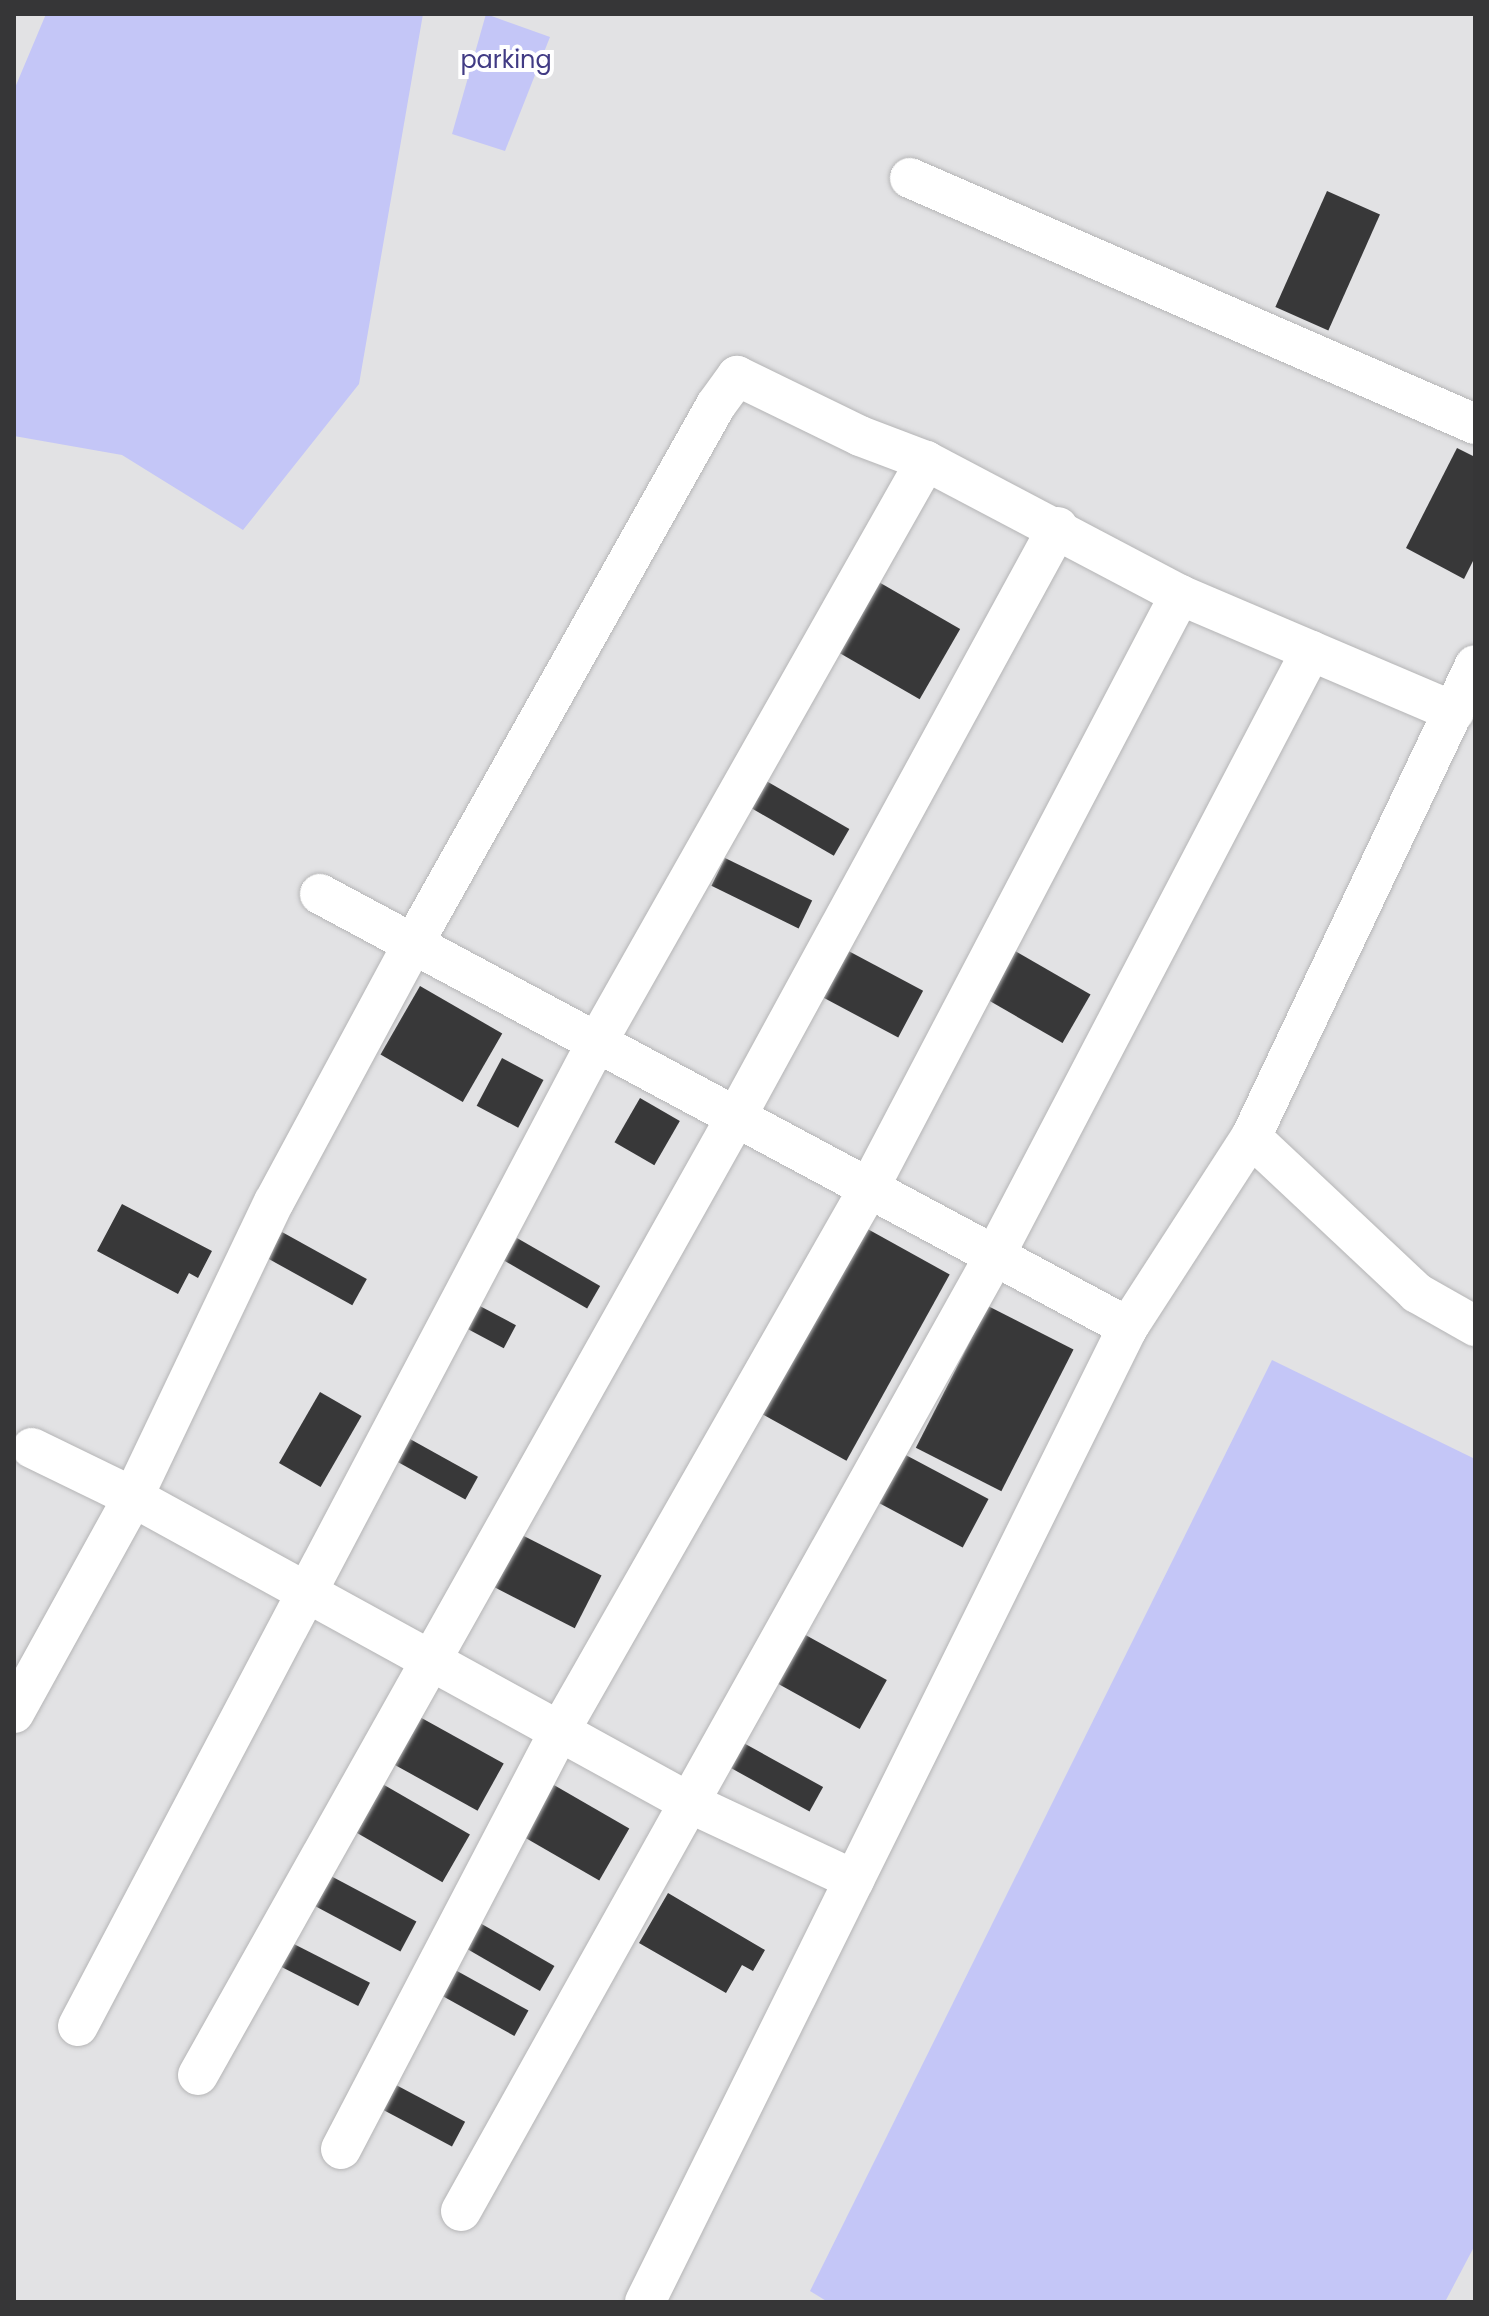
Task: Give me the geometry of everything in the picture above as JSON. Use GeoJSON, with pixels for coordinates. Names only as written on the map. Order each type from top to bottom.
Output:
{"type":"FeatureCollection","features":[{"type":"Feature","properties":{"kind":"street"},"geometry":{"type":"LineString","coordinates":[[910,178],[1475,424]]}},
{"type":"Feature","properties":{"kind":"street"},"geometry":{"type":"LineString","coordinates":[[14,1713],[133,1497],[274,1202],[413,944],[716,405],[737,376],[860,436],[926,461],[1058,527],[1180,595],[1454,712]]}},
{"type":"Feature","properties":{"kind":"street"},"geometry":{"type":"LineString","coordinates":[[78,2026],[304,1592],[596,1044],[926,461]]}},
{"type":"Feature","properties":{"kind":"street"},"geometry":{"type":"LineString","coordinates":[[198,2075],[427,1661],[736,1117],[1058,527]]}},
{"type":"Feature","properties":{"kind":"street"},"geometry":{"type":"LineString","coordinates":[[341,2149],[559,1732],[869,1188],[1180,595]]}},
{"type":"Feature","properties":{"kind":"street"},"geometry":{"type":"LineString","coordinates":[[461,2211],[692,1804],[995,1255],[1311,651]]}},
{"type":"Feature","properties":{"kind":"street"},"geometry":{"type":"LineString","coordinates":[[645,2302],[1128,1327],[1251,1137],[1475,665]]}},
{"type":"Feature","properties":{"kind":"street"},"geometry":{"type":"LineString","coordinates":[[320,894],[1128,1327]]}},
{"type":"Feature","properties":{"kind":"street"},"geometry":{"type":"LineString","coordinates":[[1251,1137],[1417,1293],[1475,1326]]}},
{"type":"Feature","properties":{"kind":"street"},"geometry":{"type":"LineString","coordinates":[[32,1448],[133,1497],[692,1804],[854,1880]]}},
{"type":"Feature","properties":{"kind":"green space"},"geometry":{"type":"Polygon","coordinates":[[[46,14],[423,14],[359,384],[243,530],[122,455],[14,436],[14,90],[46,14]]]}},
{"type":"Feature","properties":{"kind":"green space","name":"parking"},"geometry":{"type":"Polygon","coordinates":[[[486,14],[550,37],[505,151],[452,134],[486,14]]]}},
{"type":"Feature","properties":{"kind":"green space"},"geometry":{"type":"Polygon","coordinates":[[[1272,1360],[1475,1459],[1475,2245],[1445,2302],[828,2302],[810,2291],[1272,1360]]]}},
{"type":"Feature","properties":{"kind":"building"},"geometry":{"type":"Polygon","coordinates":[[[1327,191],[1380,215],[1328,331],[1275,307],[1327,191]]]}},
{"type":"Feature","properties":{"kind":"building"},"geometry":{"type":"Polygon","coordinates":[[[1457,448],[1475,457],[1475,557],[1464,579],[1406,548],[1457,448]]]}},
{"type":"Feature","properties":{"kind":"building"},"geometry":{"type":"Polygon","coordinates":[[[877,581],[960,629],[920,699],[836,651],[877,581]]]}},
{"type":"Feature","properties":{"kind":"building"},"geometry":{"type":"Polygon","coordinates":[[[761,778],[849,829],[834,856],[746,805],[761,778]]]}},
{"type":"Feature","properties":{"kind":"building"},"geometry":{"type":"Polygon","coordinates":[[[725,858],[812,901],[799,928],[711,886],[725,858]]]}},
{"type":"Feature","properties":{"kind":"building"},"geometry":{"type":"Polygon","coordinates":[[[841,947],[923,991],[898,1037],[816,994],[841,947]]]}},
{"type":"Feature","properties":{"kind":"building"},"geometry":{"type":"Polygon","coordinates":[[[1010,948],[1091,994],[1063,1043],[982,996],[1010,948]]]}},
{"type":"Feature","properties":{"kind":"building"},"geometry":{"type":"Polygon","coordinates":[[[420,986],[502,1034],[463,1102],[381,1054],[420,986]]]}},
{"type":"Feature","properties":{"kind":"building"},"geometry":{"type":"Polygon","coordinates":[[[502,1058],[543,1080],[518,1128],[477,1106],[502,1058]]]}},
{"type":"Feature","properties":{"kind":"building"},"geometry":{"type":"Polygon","coordinates":[[[640,1098],[680,1121],[654,1165],[614,1142],[640,1098]]]}},
{"type":"Feature","properties":{"kind":"building"},"geometry":{"type":"Polygon","coordinates":[[[122,1204],[212,1251],[198,1278],[189,1273],[178,1294],[97,1251],[122,1204]]]}},
{"type":"Feature","properties":{"kind":"building"},"geometry":{"type":"Polygon","coordinates":[[[864,1227],[950,1275],[846,1461],[761,1413],[864,1227]]]}},
{"type":"Feature","properties":{"kind":"building"},"geometry":{"type":"Polygon","coordinates":[[[282,1232],[367,1279],[352,1305],[267,1258],[282,1232]]]}},
{"type":"Feature","properties":{"kind":"building"},"geometry":{"type":"Polygon","coordinates":[[[517,1238],[600,1286],[587,1309],[504,1261],[517,1238]]]}},
{"type":"Feature","properties":{"kind":"building"},"geometry":{"type":"Polygon","coordinates":[[[478,1305],[516,1325],[504,1348],[466,1328],[478,1305]]]}},
{"type":"Feature","properties":{"kind":"building"},"geometry":{"type":"Polygon","coordinates":[[[988,1306],[1074,1350],[1001,1491],[916,1448],[988,1306]]]}},
{"type":"Feature","properties":{"kind":"building"},"geometry":{"type":"Polygon","coordinates":[[[320,1392],[362,1416],[321,1487],[279,1463],[320,1392]]]}},
{"type":"Feature","properties":{"kind":"building"},"geometry":{"type":"Polygon","coordinates":[[[401,1434],[478,1477],[465,1499],[388,1457],[401,1434]]]}},
{"type":"Feature","properties":{"kind":"building"},"geometry":{"type":"Polygon","coordinates":[[[902,1453],[989,1499],[963,1548],[876,1502],[902,1453]]]}},
{"type":"Feature","properties":{"kind":"building"},"geometry":{"type":"Polygon","coordinates":[[[516,1532],[602,1576],[575,1628],[489,1585],[516,1532]]]}},
{"type":"Feature","properties":{"kind":"building"},"geometry":{"type":"Polygon","coordinates":[[[802,1633],[887,1680],[860,1729],[775,1682],[802,1633]]]}},
{"type":"Feature","properties":{"kind":"building"},"geometry":{"type":"Polygon","coordinates":[[[418,1716],[504,1764],[478,1811],[392,1763],[418,1716]]]}},
{"type":"Feature","properties":{"kind":"building"},"geometry":{"type":"Polygon","coordinates":[[[740,1741],[823,1787],[810,1812],[726,1765],[740,1741]]]}},
{"type":"Feature","properties":{"kind":"building"},"geometry":{"type":"Polygon","coordinates":[[[547,1781],[629,1828],[599,1880],[517,1833],[547,1781]]]}},
{"type":"Feature","properties":{"kind":"building"},"geometry":{"type":"Polygon","coordinates":[[[379,1782],[470,1834],[442,1882],[352,1830],[379,1782]]]}},
{"type":"Feature","properties":{"kind":"building"},"geometry":{"type":"Polygon","coordinates":[[[329,1875],[416,1921],[400,1951],[313,1905],[329,1875]]]}},
{"type":"Feature","properties":{"kind":"building"},"geometry":{"type":"Polygon","coordinates":[[[668,1893],[765,1950],[753,1971],[742,1965],[726,1993],[639,1943],[668,1893]]]}},
{"type":"Feature","properties":{"kind":"building"},"geometry":{"type":"Polygon","coordinates":[[[473,1919],[554,1966],[540,1991],[458,1944],[473,1919]]]}},
{"type":"Feature","properties":{"kind":"building"},"geometry":{"type":"Polygon","coordinates":[[[288,1941],[370,1983],[358,2006],[276,1964],[288,1941]]]}},
{"type":"Feature","properties":{"kind":"building"},"geometry":{"type":"Polygon","coordinates":[[[448,1966],[528,2011],[514,2036],[434,1991],[448,1966]]]}},
{"type":"Feature","properties":{"kind":"building"},"geometry":{"type":"Polygon","coordinates":[[[383,2078],[465,2122],[452,2146],[370,2103],[383,2078]]]}}]}
